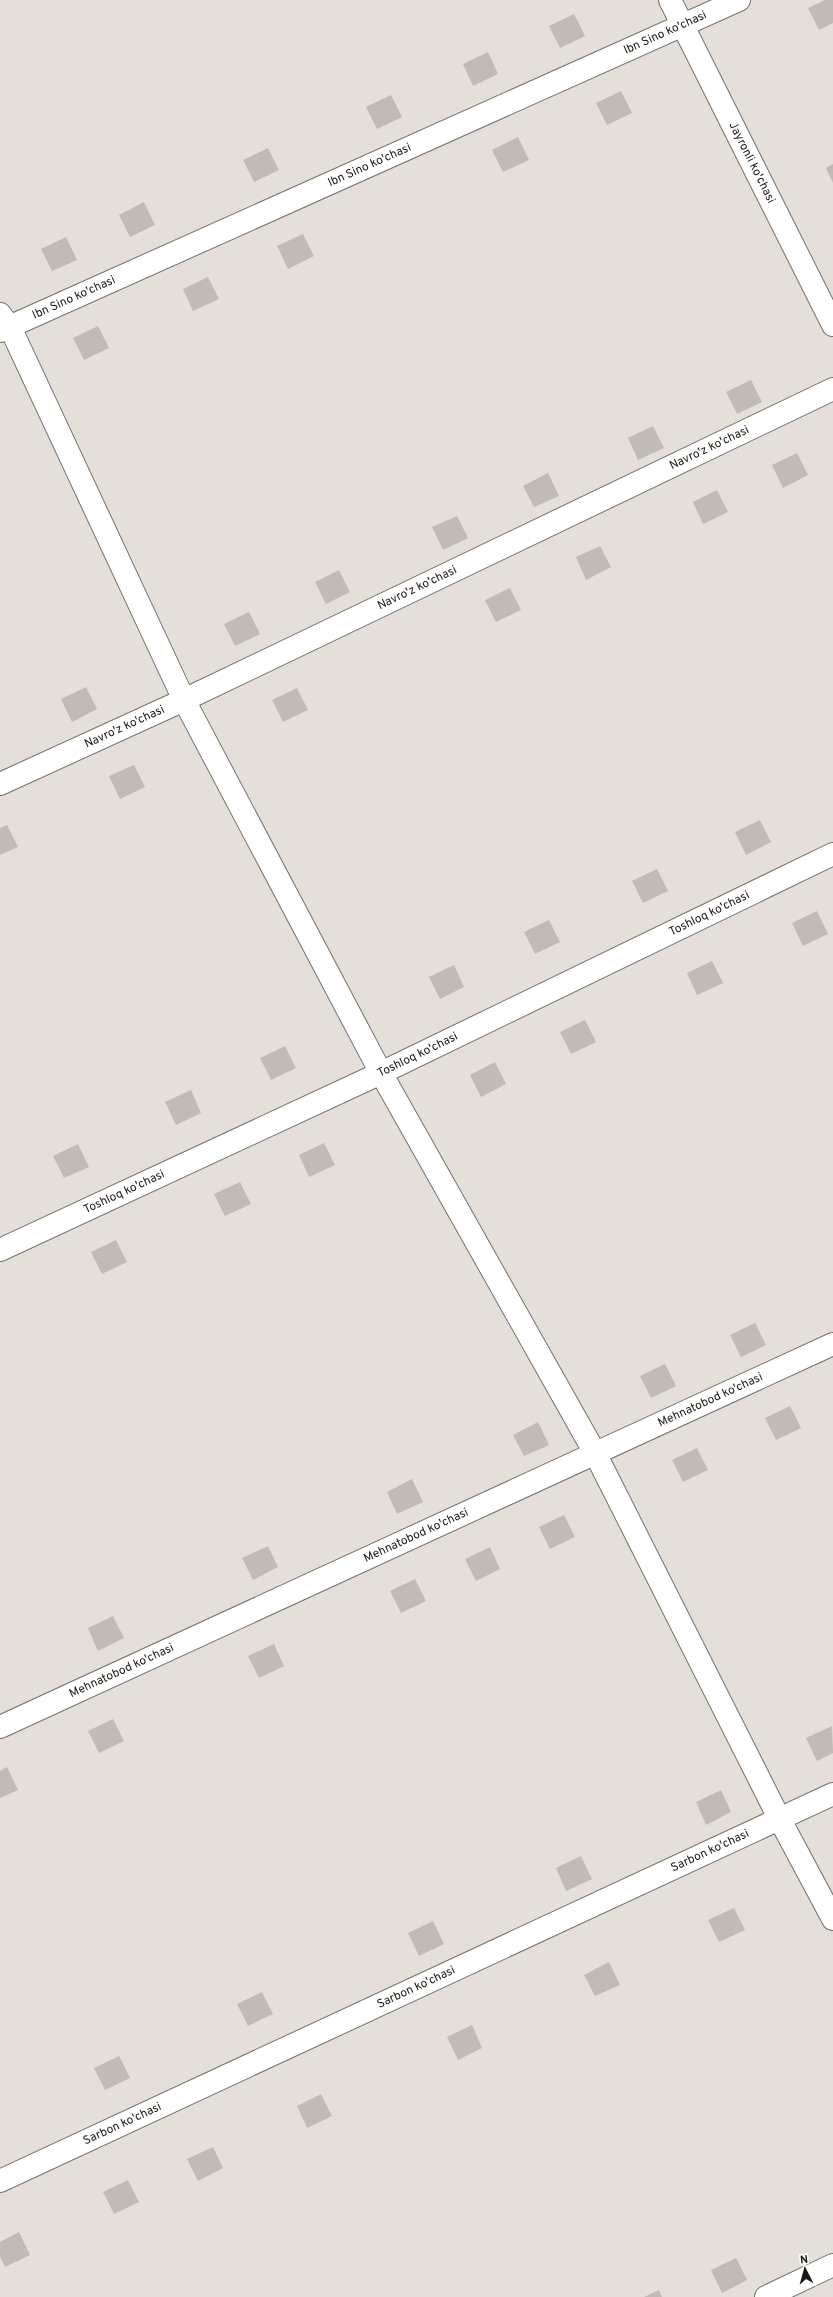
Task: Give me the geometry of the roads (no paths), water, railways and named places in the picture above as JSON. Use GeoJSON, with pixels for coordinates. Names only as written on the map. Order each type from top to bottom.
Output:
{"type":"FeatureCollection","features":[{"type":"Feature","properties":{"kind":"street","name":"Jayronli ko'chasi"},"geometry":{"type":"LineString","coordinates":[[670,0],[681,26],[833,325]]}},
{"type":"Feature","properties":{"kind":"street","name":"Ibn Sino ko'chasi"},"geometry":{"type":"LineString","coordinates":[[3,324],[739,0]]}},
{"type":"Feature","properties":{"kind":"street"},"geometry":{"type":"LineString","coordinates":[[3,324],[184,700],[381,1073],[595,1453],[779,1818],[833,1919]]}},
{"type":"Feature","properties":{"kind":"street","name":"Navro'z ko'chasi"},"geometry":{"type":"LineString","coordinates":[[0,784],[184,700],[833,389]]}},
{"type":"Feature","properties":{"kind":"street","name":"Toshloq ko'chasi"},"geometry":{"type":"LineString","coordinates":[[0,1250],[381,1073],[833,854]]}},
{"type":"Feature","properties":{"kind":"street","name":"Mehnatobod ko'chasi"},"geometry":{"type":"LineString","coordinates":[[0,1727],[833,1344]]}},
{"type":"Feature","properties":{"kind":"street","name":"Sarbon ko'chasi"},"geometry":{"type":"LineString","coordinates":[[0,2181],[833,1794]]}},
{"type":"Feature","properties":{"kind":"street"},"geometry":{"type":"LineString","coordinates":[[766,2297],[833,2265]]}}]}
